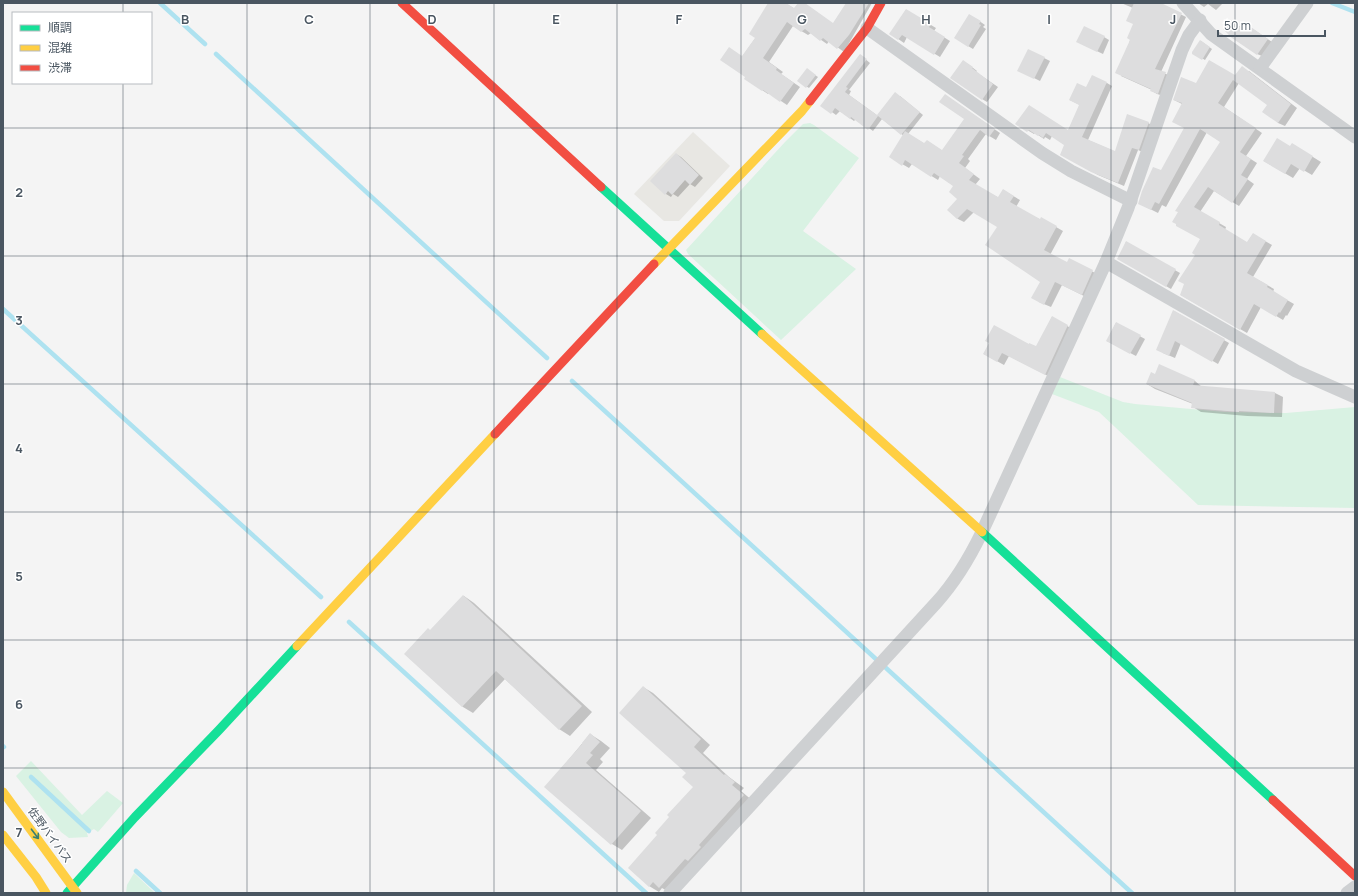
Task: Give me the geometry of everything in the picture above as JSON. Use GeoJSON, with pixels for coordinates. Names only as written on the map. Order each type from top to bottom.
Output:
{"type":"FeatureCollection","features":[{"type":"Feature","properties":{"kind":"main road"},"geometry":{"type":"LineString","coordinates":[[402,3],[668,249],[982,532],[1355,876]]}},
{"type":"Feature","properties":{"kind":"main road"},"geometry":{"type":"LineString","coordinates":[[72,891],[135,816],[219,730],[668,249],[802,111],[867,28],[881,3]]}},
{"type":"Feature","properties":{"kind":"main road","name":"佐野バイパス"},"geometry":{"type":"LineString","coordinates":[[3,792],[72,891]]}},
{"type":"Feature","properties":{"kind":"main road"},"geometry":{"type":"LineString","coordinates":[[3,834],[36,877],[46,893]]}},
{"type":"Feature","properties":{"kind":"street"},"geometry":{"type":"LineString","coordinates":[[1183,3],[1212,34],[1355,137]]}},
{"type":"Feature","properties":{"kind":"street"},"geometry":{"type":"LineString","coordinates":[[1260,68],[1307,3]]}},
{"type":"Feature","properties":{"kind":"street"},"geometry":{"type":"LineString","coordinates":[[670,893],[936,604],[960,573],[970,557],[1106,262],[1131,201],[1182,50],[1189,35],[1200,20]]}},
{"type":"Feature","properties":{"kind":"street"},"geometry":{"type":"LineString","coordinates":[[867,28],[1042,153],[1071,171],[1131,201]]}},
{"type":"Feature","properties":{"kind":"street"},"geometry":{"type":"LineString","coordinates":[[1106,262],[1296,371],[1355,397]]}},
{"type":"Feature","properties":{"kind":"street"},"geometry":{"type":"LineString","coordinates":[[1347,893],[1355,887]]}},
{"type":"Feature","properties":{"kind":"shaded area"},"geometry":{"type":"Polygon","coordinates":[[[693,132],[730,166],[679,221],[664,221],[634,194],[693,132]]]}},
{"type":"Feature","properties":{"kind":"green space"},"geometry":{"type":"Polygon","coordinates":[[[810,123],[859,158],[803,231],[856,269],[781,340],[688,254],[686,250],[785,142],[803,124],[810,123]]]}},
{"type":"Feature","properties":{"kind":"green space"},"geometry":{"type":"Polygon","coordinates":[[[1060,377],[1123,402],[1135,404],[1225,412],[1286,413],[1355,407],[1355,508],[1198,505],[1099,412],[1052,394],[1060,377]]]}},
{"type":"Feature","properties":{"kind":"green space"},"geometry":{"type":"Polygon","coordinates":[[[31,761],[82,815],[107,791],[123,803],[98,832],[94,829],[87,833],[88,837],[69,838],[61,832],[16,776],[31,761]]]}},
{"type":"Feature","properties":{"kind":"green space"},"geometry":{"type":"Polygon","coordinates":[[[134,873],[155,893],[126,893],[127,885],[134,873]]]}},
{"type":"Feature","properties":{"kind":"building"},"geometry":{"type":"Polygon","coordinates":[[[768,3],[786,3],[794,8],[798,3],[805,3],[833,23],[846,3],[869,3],[849,35],[837,49],[823,38],[820,41],[805,29],[801,32],[787,22],[763,58],[794,83],[780,102],[744,79],[745,77],[720,60],[729,47],[742,56],[755,38],[749,34],[768,3]]]}},
{"type":"Feature","properties":{"kind":"building"},"geometry":{"type":"Polygon","coordinates":[[[1134,3],[1161,3],[1182,13],[1155,69],[1166,72],[1158,94],[1150,91],[1151,89],[1115,73],[1130,40],[1127,38],[1133,24],[1126,21],[1134,3]]]}},
{"type":"Feature","properties":{"kind":"building"},"geometry":{"type":"Polygon","coordinates":[[[906,9],[931,24],[929,27],[945,37],[934,55],[902,35],[898,40],[889,34],[906,9]]]}},
{"type":"Feature","properties":{"kind":"building"},"geometry":{"type":"Polygon","coordinates":[[[969,14],[981,21],[979,24],[981,25],[968,47],[954,38],[969,14]]]}},
{"type":"Feature","properties":{"kind":"building"},"geometry":{"type":"Polygon","coordinates":[[[1230,19],[1242,28],[1245,23],[1268,39],[1257,55],[1232,38],[1223,29],[1230,19]]]}},
{"type":"Feature","properties":{"kind":"building"},"geometry":{"type":"Polygon","coordinates":[[[1084,26],[1105,36],[1097,52],[1076,42],[1084,26]]]}},
{"type":"Feature","properties":{"kind":"building"},"geometry":{"type":"Polygon","coordinates":[[[1200,40],[1210,47],[1202,60],[1192,54],[1200,40]]]}},
{"type":"Feature","properties":{"kind":"building"},"geometry":{"type":"Polygon","coordinates":[[[1028,49],[1045,57],[1034,79],[1017,71],[1028,49]]]}},
{"type":"Feature","properties":{"kind":"building"},"geometry":{"type":"Polygon","coordinates":[[[860,54],[867,59],[846,87],[848,88],[845,92],[877,115],[895,92],[920,112],[901,135],[878,116],[868,130],[851,117],[850,119],[835,108],[831,114],[820,106],[860,54]]]}},
{"type":"Feature","properties":{"kind":"building"},"geometry":{"type":"Polygon","coordinates":[[[963,60],[993,84],[982,100],[950,78],[963,60]]]}},
{"type":"Feature","properties":{"kind":"building"},"geometry":{"type":"Polygon","coordinates":[[[1209,60],[1235,75],[1242,66],[1291,104],[1278,123],[1262,112],[1267,105],[1233,80],[1218,103],[1256,128],[1240,152],[1251,159],[1241,175],[1248,179],[1232,203],[1208,187],[1194,207],[1220,222],[1219,225],[1247,242],[1253,233],[1266,241],[1247,273],[1268,285],[1267,287],[1288,300],[1276,317],[1254,304],[1240,330],[1180,295],[1184,284],[1178,281],[1195,255],[1192,253],[1200,239],[1176,226],[1176,224],[1172,222],[1178,212],[1175,211],[1220,142],[1200,129],[1159,204],[1155,202],[1151,210],[1138,204],[1153,167],[1161,170],[1184,128],[1172,122],[1182,103],[1173,100],[1181,77],[1196,83],[1209,60]]]}},
{"type":"Feature","properties":{"kind":"building"},"geometry":{"type":"Polygon","coordinates":[[[807,68],[816,75],[806,88],[797,81],[807,68]]]}},
{"type":"Feature","properties":{"kind":"building"},"geometry":{"type":"Polygon","coordinates":[[[1092,75],[1107,82],[1082,137],[1115,151],[1127,114],[1149,122],[1139,150],[1132,148],[1118,183],[1091,172],[1060,155],[1064,145],[1046,133],[1043,138],[1029,130],[1027,132],[1015,124],[1029,105],[1068,130],[1079,105],[1069,100],[1077,83],[1086,87],[1092,75]]]}},
{"type":"Feature","properties":{"kind":"building"},"geometry":{"type":"Polygon","coordinates":[[[945,94],[995,129],[989,137],[980,130],[962,155],[964,156],[959,163],[974,174],[969,180],[998,197],[1003,189],[1014,196],[1010,202],[1040,219],[1041,217],[1057,226],[1044,250],[1067,262],[1069,258],[1093,270],[1082,295],[1055,282],[1044,305],[1031,298],[1040,282],[985,245],[997,227],[967,209],[957,219],[947,210],[957,199],[949,192],[953,186],[934,173],[931,177],[905,160],[902,166],[889,157],[905,131],[924,143],[927,140],[942,150],[964,119],[939,102],[945,94]]]}},
{"type":"Feature","properties":{"kind":"building"},"geometry":{"type":"Polygon","coordinates":[[[1277,138],[1290,146],[1292,143],[1313,156],[1304,172],[1291,164],[1285,174],[1263,161],[1277,138]]]}},
{"type":"Feature","properties":{"kind":"building"},"geometry":{"type":"Polygon","coordinates":[[[676,153],[699,175],[690,185],[685,180],[672,195],[668,191],[665,195],[650,181],[676,153]]]}},
{"type":"Feature","properties":{"kind":"building"},"geometry":{"type":"Polygon","coordinates":[[[1126,241],[1176,269],[1166,287],[1117,259],[1126,241]]]}},
{"type":"Feature","properties":{"kind":"building"},"geometry":{"type":"Polygon","coordinates":[[[1173,310],[1225,339],[1212,362],[1175,341],[1169,356],[1156,350],[1173,310]]]}},
{"type":"Feature","properties":{"kind":"building"},"geometry":{"type":"Polygon","coordinates":[[[1052,316],[1068,325],[1045,375],[1002,353],[997,362],[983,354],[989,343],[985,341],[994,325],[1029,344],[1036,346],[1052,316]]]}},
{"type":"Feature","properties":{"kind":"building"},"geometry":{"type":"Polygon","coordinates":[[[1116,322],[1141,335],[1130,354],[1106,341],[1116,322]]]}},
{"type":"Feature","properties":{"kind":"building"},"geometry":{"type":"Polygon","coordinates":[[[1159,364],[1195,380],[1193,385],[1275,392],[1274,413],[1191,408],[1192,403],[1146,384],[1151,372],[1155,374],[1159,364]]]}},
{"type":"Feature","properties":{"kind":"building"},"geometry":{"type":"Polygon","coordinates":[[[463,595],[582,706],[559,730],[496,671],[462,707],[404,654],[428,628],[430,630],[463,595]]]}},
{"type":"Feature","properties":{"kind":"building"},"geometry":{"type":"Polygon","coordinates":[[[643,686],[701,739],[694,747],[724,775],[725,774],[735,782],[732,785],[744,795],[699,845],[701,847],[688,861],[685,859],[659,888],[653,882],[649,887],[628,868],[657,835],[655,833],[669,817],[667,815],[693,787],[682,777],[686,773],[619,713],[643,686]]]}},
{"type":"Feature","properties":{"kind":"building"},"geometry":{"type":"Polygon","coordinates":[[[590,733],[600,742],[590,753],[593,755],[586,763],[641,811],[611,845],[544,787],[590,733]]]}},
{"type":"Feature","properties":{"kind":"waterway"},"geometry":{"type":"LineString","coordinates":[[160,3],[205,44]]}},
{"type":"Feature","properties":{"kind":"waterway"},"geometry":{"type":"LineString","coordinates":[[1332,3],[1355,12]]}},
{"type":"Feature","properties":{"kind":"waterway"},"geometry":{"type":"LineString","coordinates":[[216,54],[547,358]]}},
{"type":"Feature","properties":{"kind":"waterway"},"geometry":{"type":"LineString","coordinates":[[3,309],[321,597]]}},
{"type":"Feature","properties":{"kind":"waterway"},"geometry":{"type":"LineString","coordinates":[[572,381],[877,660]]}},
{"type":"Feature","properties":{"kind":"waterway"},"geometry":{"type":"LineString","coordinates":[[349,622],[646,893]]}},
{"type":"Feature","properties":{"kind":"waterway"},"geometry":{"type":"LineString","coordinates":[[886,668],[1132,893]]}},
{"type":"Feature","properties":{"kind":"waterway"},"geometry":{"type":"LineString","coordinates":[[31,777],[89,831]]}},
{"type":"Feature","properties":{"kind":"waterway"},"geometry":{"type":"LineString","coordinates":[[136,871],[160,893]]}},
{"type":"Feature","properties":{"kind":"traffic: fast"},"geometry":{"type":"LineString","coordinates":[[601,187],[762,334]]}},
{"type":"Feature","properties":{"kind":"traffic: fast"},"geometry":{"type":"LineString","coordinates":[[982,532],[1273,800]]}},
{"type":"Feature","properties":{"kind":"traffic: fast"},"geometry":{"type":"LineString","coordinates":[[67,893],[135,817],[297,646]]}},
{"type":"Feature","properties":{"kind":"traffic: slow"},"geometry":{"type":"LineString","coordinates":[[654,264],[810,101]]}},
{"type":"Feature","properties":{"kind":"traffic: slow"},"geometry":{"type":"LineString","coordinates":[[762,334],[982,532]]}},
{"type":"Feature","properties":{"kind":"traffic: slow"},"geometry":{"type":"LineString","coordinates":[[297,646],[495,434]]}},
{"type":"Feature","properties":{"kind":"traffic: slow"},"geometry":{"type":"LineString","coordinates":[[3,792],[77,893]]}},
{"type":"Feature","properties":{"kind":"traffic: slow"},"geometry":{"type":"LineString","coordinates":[[3,835],[36,877],[46,893]]}},
{"type":"Feature","properties":{"kind":"traffic: jam"},"geometry":{"type":"LineString","coordinates":[[402,3],[601,187]]}},
{"type":"Feature","properties":{"kind":"traffic: jam"},"geometry":{"type":"LineString","coordinates":[[810,101],[867,28],[881,3]]}},
{"type":"Feature","properties":{"kind":"traffic: jam"},"geometry":{"type":"LineString","coordinates":[[495,434],[654,264]]}},
{"type":"Feature","properties":{"kind":"traffic: jam"},"geometry":{"type":"LineString","coordinates":[[1273,800],[1355,876]]}}]}
